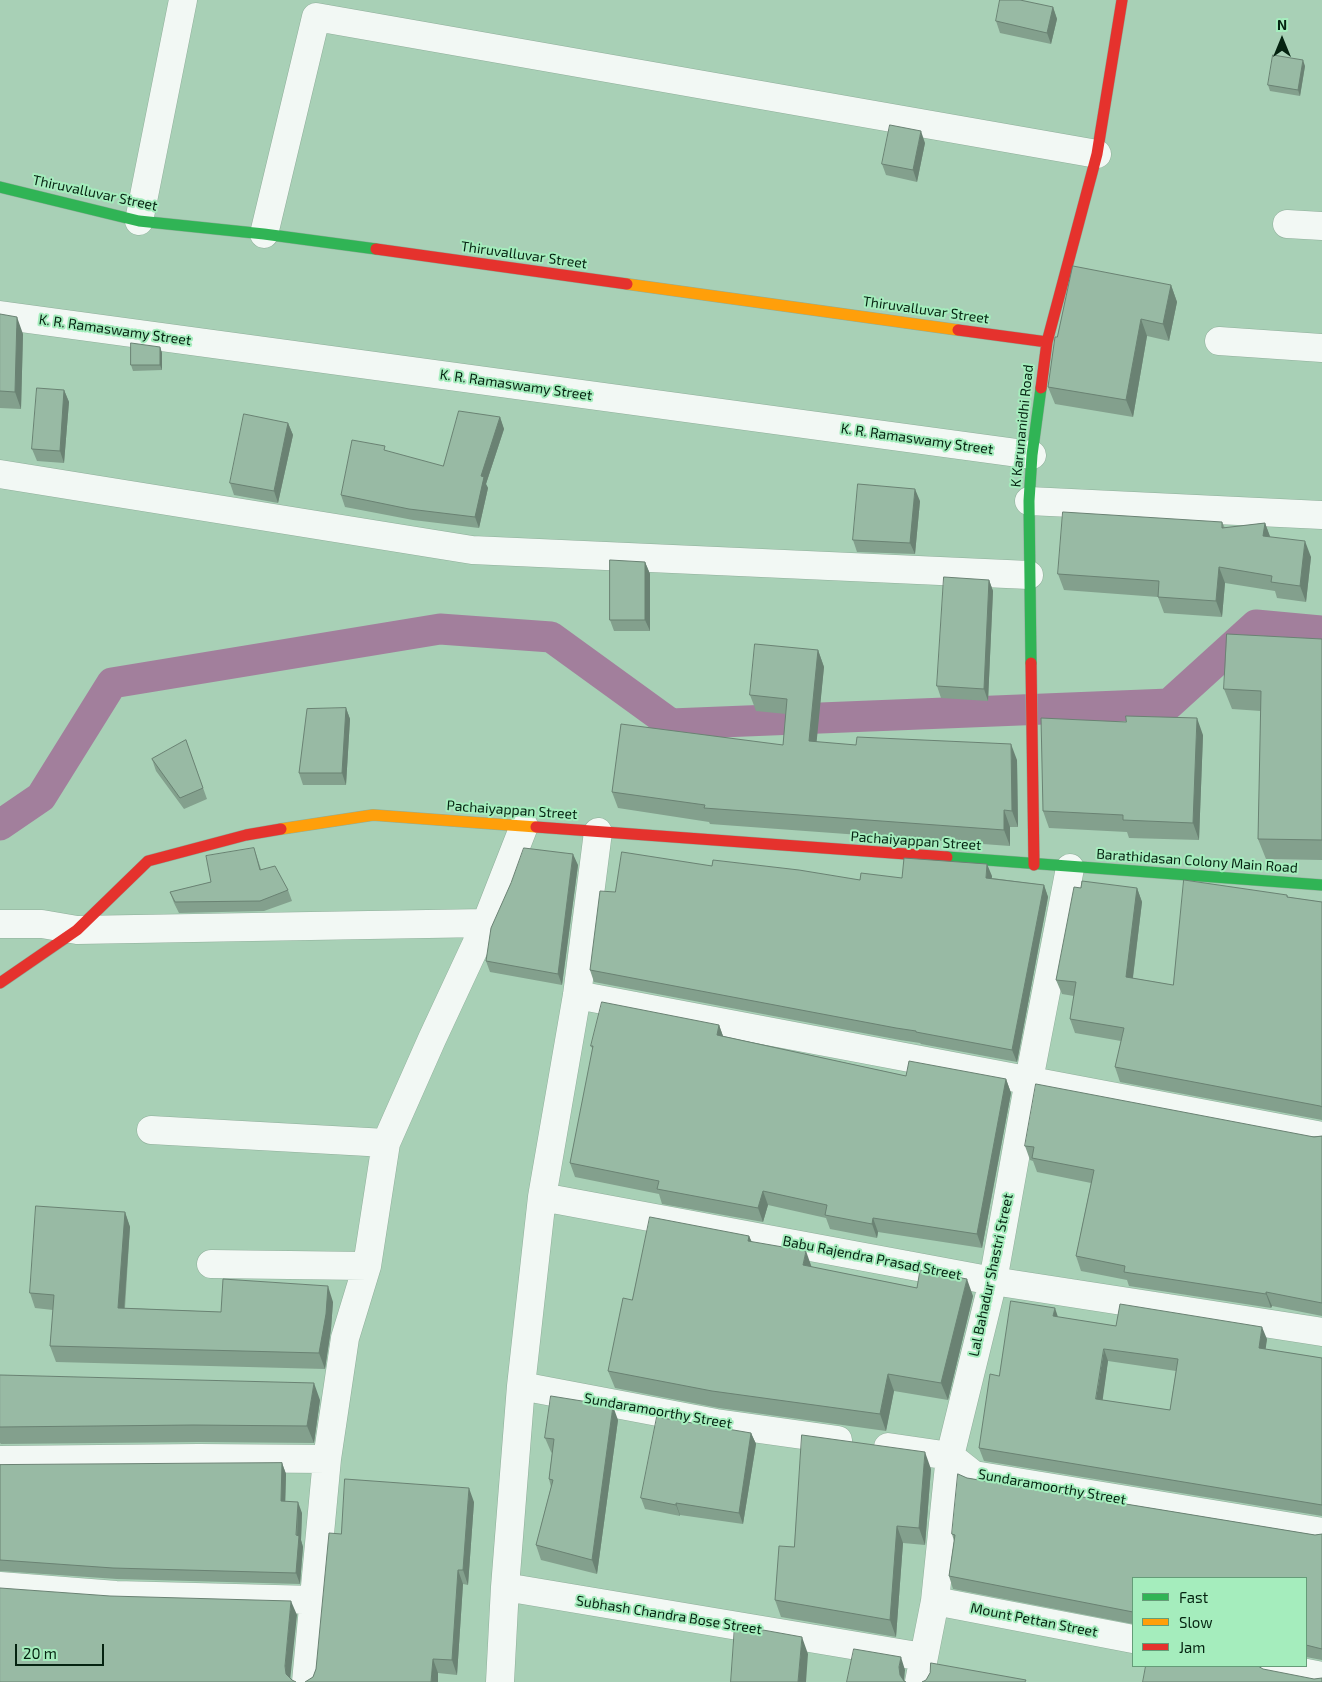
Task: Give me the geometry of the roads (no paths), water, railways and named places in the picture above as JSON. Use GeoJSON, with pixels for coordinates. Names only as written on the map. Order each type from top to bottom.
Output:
{"type":"FeatureCollection","features":[{"type":"Feature","properties":{"kind":"street"},"geometry":{"type":"LineString","coordinates":[[139,221],[183,0]]}},
{"type":"Feature","properties":{"kind":"street","name":"K Karunanidhi Road"},"geometry":{"type":"LineString","coordinates":[[1034,865],[1029,575],[1029,500],[1032,455],[1047,342],[1097,154],[1122,0]]}},
{"type":"Feature","properties":{"kind":"street"},"geometry":{"type":"LineString","coordinates":[[264,234],[316,17],[1097,154]]}},
{"type":"Feature","properties":{"kind":"street","name":"Thiruvalluvar Street"},"geometry":{"type":"LineString","coordinates":[[0,187],[139,221],[264,234],[1047,342]]}},
{"type":"Feature","properties":{"kind":"street"},"geometry":{"type":"LineString","coordinates":[[1287,224],[1322,226]]}},
{"type":"Feature","properties":{"kind":"street","name":"K. R. Ramaswamy Street"},"geometry":{"type":"LineString","coordinates":[[0,315],[1032,455]]}},
{"type":"Feature","properties":{"kind":"street"},"geometry":{"type":"LineString","coordinates":[[1219,341],[1322,348]]}},
{"type":"Feature","properties":{"kind":"street"},"geometry":{"type":"LineString","coordinates":[[0,474],[472,550],[1029,575]]}},
{"type":"Feature","properties":{"kind":"street"},"geometry":{"type":"LineString","coordinates":[[1029,500],[1322,515]]}},
{"type":"Feature","properties":{"kind":"street","name":"Pachaiyappan Street"},"geometry":{"type":"LineString","coordinates":[[0,983],[77,930],[148,861],[246,834],[373,815],[1070,868]]}},
{"type":"Feature","properties":{"kind":"street"},"geometry":{"type":"LineString","coordinates":[[306,1682],[327,1459],[345,1338],[367,1266],[386,1143],[432,1038],[486,923],[524,826]]}},
{"type":"Feature","properties":{"kind":"street"},"geometry":{"type":"LineString","coordinates":[[500,1682],[505,1587],[521,1386],[542,1197],[577,995],[598,832]]}},
{"type":"Feature","properties":{"kind":"street","name":"Barathidasan Colony Main Road"},"geometry":{"type":"LineString","coordinates":[[1070,868],[1322,885]]}},
{"type":"Feature","properties":{"kind":"street","name":"Lal Bahadur Shastri Street"},"geometry":{"type":"LineString","coordinates":[[921,1669],[935,1601],[950,1456],[993,1281],[1070,868]]}},
{"type":"Feature","properties":{"kind":"street"},"geometry":{"type":"LineString","coordinates":[[0,924],[42,924],[77,930],[486,923]]}},
{"type":"Feature","properties":{"kind":"street"},"geometry":{"type":"LineString","coordinates":[[577,995],[1322,1136]]}},
{"type":"Feature","properties":{"kind":"street"},"geometry":{"type":"LineString","coordinates":[[151,1130],[386,1143]]}},
{"type":"Feature","properties":{"kind":"street","name":"Babu Rajendra Prasad Street"},"geometry":{"type":"LineString","coordinates":[[542,1197],[993,1281],[1322,1332]]}},
{"type":"Feature","properties":{"kind":"street"},"geometry":{"type":"LineString","coordinates":[[210,1264],[367,1266]]}},
{"type":"Feature","properties":{"kind":"street"},"geometry":{"type":"LineString","coordinates":[[309,1384],[338,1385]]}},
{"type":"Feature","properties":{"kind":"street","name":"Sundaramoorthy Street"},"geometry":{"type":"LineString","coordinates":[[521,1386],[716,1423],[950,1456],[974,1474],[1322,1532]]}},
{"type":"Feature","properties":{"kind":"street"},"geometry":{"type":"LineString","coordinates":[[0,1460],[327,1459]]}},
{"type":"Feature","properties":{"kind":"street"},"geometry":{"type":"LineString","coordinates":[[0,1586],[116,1595],[314,1600]]}},
{"type":"Feature","properties":{"kind":"street","name":"Subhash Chandra Bose Street"},"geometry":{"type":"LineString","coordinates":[[505,1587],[921,1669]]}},
{"type":"Feature","properties":{"kind":"street","name":"Mount Pettan Street"},"geometry":{"type":"LineString","coordinates":[[935,1601],[1132,1639]]}},
{"type":"Feature","properties":{"kind":"street"},"geometry":{"type":"LineString","coordinates":[[1276,1667],[1322,1676]]}},
{"type":"Feature","properties":{"kind":"waterway"},"geometry":{"type":"LineString","coordinates":[[0,825],[41,797],[112,683],[440,629],[551,637],[671,724],[1169,704],[1256,625],[1322,631]]}}]}
